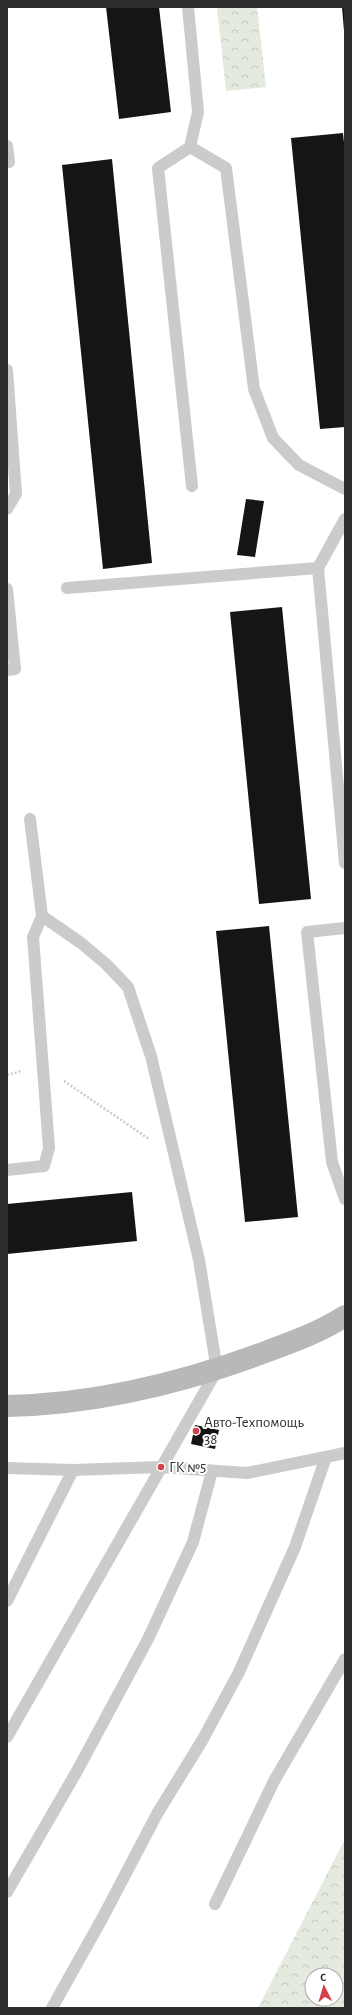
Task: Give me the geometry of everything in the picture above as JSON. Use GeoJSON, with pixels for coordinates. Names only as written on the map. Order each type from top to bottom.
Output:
{"type":"FeatureCollection","features":[{"type":"Feature","properties":{"kind":"main road"},"geometry":{"type":"LineString","coordinates":[[7,1406],[36,1405],[119,1393],[217,1370],[325,1329],[345,1316]]}},
{"type":"Feature","properties":{"kind":"lane"},"geometry":{"type":"LineString","coordinates":[[188,7],[198,112],[190,147],[158,168],[192,486]]}},
{"type":"Feature","properties":{"kind":"lane"},"geometry":{"type":"LineString","coordinates":[[7,146],[8,162]]}},
{"type":"Feature","properties":{"kind":"lane"},"geometry":{"type":"LineString","coordinates":[[190,147],[226,168],[254,389],[273,438],[299,465],[345,489]]}},
{"type":"Feature","properties":{"kind":"lane"},"geometry":{"type":"LineString","coordinates":[[7,370],[16,494],[7,509]]}},
{"type":"Feature","properties":{"kind":"lane"},"geometry":{"type":"LineString","coordinates":[[345,519],[318,568],[345,863]]}},
{"type":"Feature","properties":{"kind":"lane"},"geometry":{"type":"LineString","coordinates":[[67,588],[318,568]]}},
{"type":"Feature","properties":{"kind":"lane"},"geometry":{"type":"LineString","coordinates":[[7,589],[15,669],[7,670]]}},
{"type":"Feature","properties":{"kind":"lane"},"geometry":{"type":"LineString","coordinates":[[7,1170],[44,1166],[49,1148],[33,937],[42,916],[30,819]]}},
{"type":"Feature","properties":{"kind":"lane"},"geometry":{"type":"LineString","coordinates":[[7,1737],[160,1467],[217,1370],[199,1260],[151,1056],[128,987],[106,964],[81,943],[42,916]]}},
{"type":"Feature","properties":{"kind":"lane"},"geometry":{"type":"LineString","coordinates":[[345,928],[307,932],[332,1162],[345,1199]]}},
{"type":"Feature","properties":{"kind":"lane"},"geometry":{"type":"LineString","coordinates":[[7,1468],[73,1470],[160,1467],[247,1473],[345,1453]]}},
{"type":"Feature","properties":{"kind":"lane"},"geometry":{"type":"LineString","coordinates":[[52,2008],[103,1917],[157,1814],[203,1738],[239,1672],[295,1547],[326,1457]]}},
{"type":"Feature","properties":{"kind":"lane"},"geometry":{"type":"LineString","coordinates":[[7,1601],[73,1470]]}},
{"type":"Feature","properties":{"kind":"lane"},"geometry":{"type":"LineString","coordinates":[[7,1892],[77,1771],[148,1639],[193,1542],[212,1471]]}},
{"type":"Feature","properties":{"kind":"lane"},"geometry":{"type":"LineString","coordinates":[[214,1904],[274,1781],[345,1659]]}},
{"type":"Feature","properties":{"kind":"path"},"geometry":{"type":"LineString","coordinates":[[7,1075],[43,1066],[174,1156]]}},
{"type":"Feature","properties":{"kind":"green space"},"geometry":{"type":"Polygon","coordinates":[[[217,7],[257,7],[266,87],[226,91],[217,7]]]}},
{"type":"Feature","properties":{"kind":"green space"},"geometry":{"type":"Polygon","coordinates":[[[345,1839],[345,2008],[258,2008],[345,1839]]]}},
{"type":"Feature","properties":{"kind":"building"},"geometry":{"type":"Polygon","coordinates":[[[106,7],[159,7],[171,112],[119,119],[106,7]]]}},
{"type":"Feature","properties":{"kind":"building"},"geometry":{"type":"Polygon","coordinates":[[[342,7],[345,7],[345,31],[344,31],[342,7]]]}},
{"type":"Feature","properties":{"kind":"building"},"geometry":{"type":"Polygon","coordinates":[[[343,133],[345,152],[345,427],[320,429],[291,138],[343,133]]]}},
{"type":"Feature","properties":{"kind":"building"},"geometry":{"type":"Polygon","coordinates":[[[112,159],[152,563],[103,569],[62,165],[112,159]]]}},
{"type":"Feature","properties":{"kind":"building"},"geometry":{"type":"Polygon","coordinates":[[[246,499],[264,501],[255,557],[237,555],[246,499]]]}},
{"type":"Feature","properties":{"kind":"building"},"geometry":{"type":"Polygon","coordinates":[[[282,607],[311,899],[259,904],[230,612],[282,607]]]}},
{"type":"Feature","properties":{"kind":"building"},"geometry":{"type":"Polygon","coordinates":[[[269,926],[298,1217],[245,1222],[216,931],[269,926]]]}},
{"type":"Feature","properties":{"kind":"building"},"geometry":{"type":"Polygon","coordinates":[[[132,1192],[137,1241],[7,1254],[7,1204],[132,1192]]]}},
{"type":"Feature","properties":{"kind":"building"},"geometry":{"type":"Polygon","coordinates":[[[195,1425],[219,1430],[215,1449],[191,1444],[195,1425]]]}},
{"type":"Feature","properties":{"kind":"place","name":"Авто-Техпомощь 38"},"geometry":{"type":"Point","coordinates":[196,1431]}},
{"type":"Feature","properties":{"kind":"place","name":"ГК №5"},"geometry":{"type":"Point","coordinates":[161,1467]}}]}
